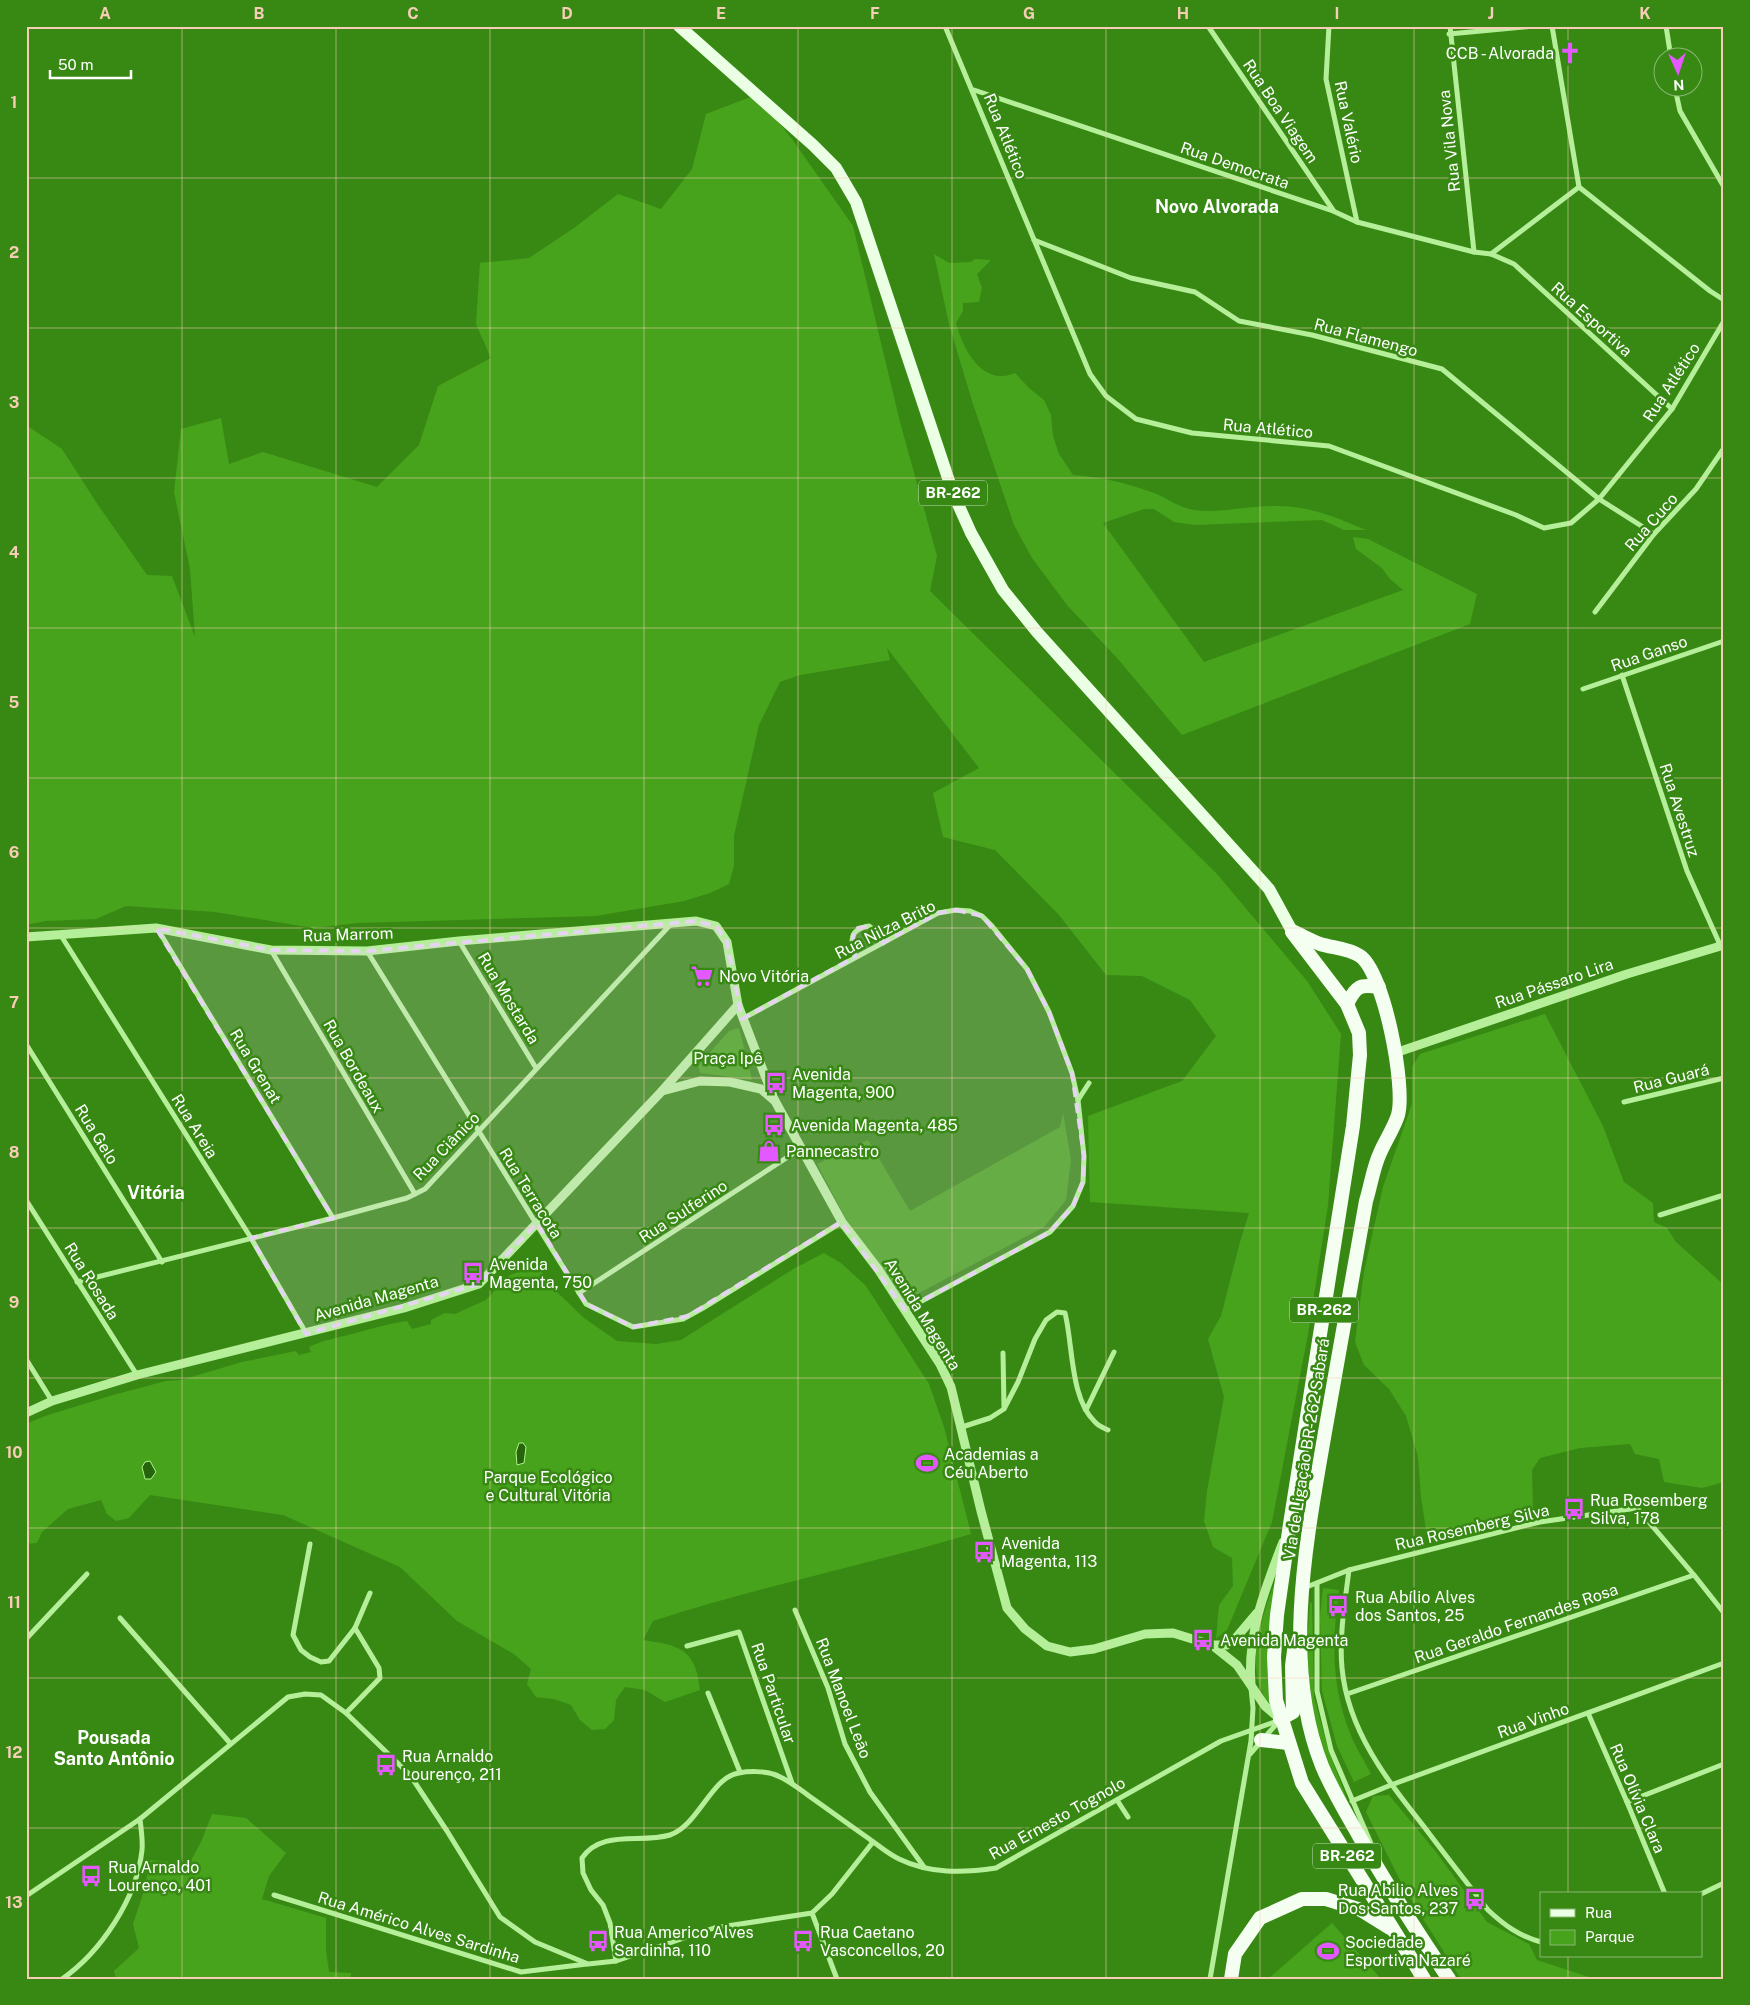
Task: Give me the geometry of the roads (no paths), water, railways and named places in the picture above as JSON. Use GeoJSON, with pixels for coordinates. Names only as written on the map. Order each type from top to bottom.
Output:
{"type":"FeatureCollection","features":[{"type":"Feature","properties":{"kind":"highway","name":"BR-262"},"geometry":{"type":"LineString","coordinates":[[1292,931],[1320,944],[1348,950],[1361,956],[1370,966],[1379,987]]}},
{"type":"Feature","properties":{"kind":"highway","name":"BR-262"},"geometry":{"type":"LineString","coordinates":[[1292,931],[1347,1004]]}},
{"type":"Feature","properties":{"kind":"highway"},"geometry":{"type":"LineString","coordinates":[[1347,1004],[1354,990],[1365,985],[1379,987]]}},
{"type":"Feature","properties":{"kind":"highway","name":"Via de Ligação BR-262 Sabará"},"geometry":{"type":"LineString","coordinates":[[1379,987],[1395,1053],[1398,1115],[1378,1156],[1366,1201],[1306,1538],[1301,1606],[1302,1658],[1310,1726],[1322,1766],[1383,1878],[1449,1979]]}},
{"type":"Feature","properties":{"kind":"highway","name":"Via de Ligação BR-262 Sabará"},"geometry":{"type":"LineString","coordinates":[[1347,1004],[1359,1033],[1360,1055],[1353,1126],[1277,1615],[1274,1657],[1276,1700],[1280,1720],[1302,1783],[1424,1979]]}},
{"type":"Feature","properties":{"kind":"highway"},"geometry":{"type":"LineString","coordinates":[[1280,1720],[1291,1715],[1294,1711],[1292,1666],[1301,1606]]}},
{"type":"Feature","properties":{"kind":"highway"},"geometry":{"type":"LineString","coordinates":[[1261,1740],[1288,1743]]}},
{"type":"Feature","properties":{"kind":"highway"},"geometry":{"type":"LineString","coordinates":[[1231,1979],[1236,1954],[1260,1918],[1302,1900],[1326,1899],[1361,1910],[1392,1929]]}},
{"type":"Feature","properties":{"kind":"main road","name":"BR-262"},"geometry":{"type":"LineString","coordinates":[[679,26],[813,145],[836,168],[856,202],[953,493],[1003,590],[1037,632],[1269,889],[1292,931]]}},
{"type":"Feature","properties":{"kind":"street","name":"Rua Atlético"},"geometry":{"type":"LineString","coordinates":[[946,26],[1090,374],[1106,396],[1136,419],[1192,433],[1329,446],[1516,514],[1544,528],[1571,523],[1599,500],[1672,409],[1724,321]]}},
{"type":"Feature","properties":{"kind":"street","name":"Rua Boa Viagem"},"geometry":{"type":"LineString","coordinates":[[1208,26],[1333,211]]}},
{"type":"Feature","properties":{"kind":"street","name":"Rua Valério"},"geometry":{"type":"LineString","coordinates":[[1329,26],[1326,79],[1357,222]]}},
{"type":"Feature","properties":{"kind":"street","name":"Rua Vila Nova"},"geometry":{"type":"LineString","coordinates":[[1450,26],[1474,252]]}},
{"type":"Feature","properties":{"kind":"street"},"geometry":{"type":"LineString","coordinates":[[1450,34],[1535,26]]}},
{"type":"Feature","properties":{"kind":"street"},"geometry":{"type":"LineString","coordinates":[[1552,26],[1579,187],[1710,291],[1724,300]]}},
{"type":"Feature","properties":{"kind":"street"},"geometry":{"type":"LineString","coordinates":[[1666,26],[1669,48]]}},
{"type":"Feature","properties":{"kind":"street","name":"Rua Democrata"},"geometry":{"type":"LineString","coordinates":[[974,90],[1333,211],[1357,222],[1474,252],[1491,254]]}},
{"type":"Feature","properties":{"kind":"street"},"geometry":{"type":"LineString","coordinates":[[1678,98],[1680,111],[1724,188]]}},
{"type":"Feature","properties":{"kind":"street"},"geometry":{"type":"LineString","coordinates":[[1491,254],[1579,187]]}},
{"type":"Feature","properties":{"kind":"street","name":"Rua Flamengo"},"geometry":{"type":"LineString","coordinates":[[1034,240],[1131,278],[1195,292],[1239,321],[1312,335],[1442,370],[1599,500],[1654,534]]}},
{"type":"Feature","properties":{"kind":"street","name":"Rua Esportiva"},"geometry":{"type":"LineString","coordinates":[[1491,254],[1514,264],[1672,409]]}},
{"type":"Feature","properties":{"kind":"street","name":"Rua Cuco"},"geometry":{"type":"LineString","coordinates":[[1595,612],[1654,534],[1696,489],[1724,448]]}},
{"type":"Feature","properties":{"kind":"street","name":"Rua Ganso"},"geometry":{"type":"LineString","coordinates":[[1583,690],[1622,675],[1724,642]]}},
{"type":"Feature","properties":{"kind":"street","name":"Rua Avestruz"},"geometry":{"type":"LineString","coordinates":[[1622,675],[1687,871],[1723,947]]}},
{"type":"Feature","properties":{"kind":"street","name":"Rua Nilza Brito"},"geometry":{"type":"LineString","coordinates":[[742,1019],[938,913],[956,910],[970,911],[982,916],[1027,969],[1049,1012],[1072,1073],[1078,1100],[1084,1156],[1083,1182],[1073,1206],[1050,1232],[905,1310]]}},
{"type":"Feature","properties":{"kind":"street","name":"Rua Marrom"},"geometry":{"type":"LineString","coordinates":[[26,936],[156,928],[271,950],[368,950],[696,921],[716,926],[726,942],[742,1019],[775,1101]]}},
{"type":"Feature","properties":{"kind":"street","name":"Rua Ciânico"},"geometry":{"type":"LineString","coordinates":[[77,1282],[333,1218],[415,1194],[425,1189],[671,924]]}},
{"type":"Feature","properties":{"kind":"street"},"geometry":{"type":"LineString","coordinates":[[855,957],[852,947],[853,933],[858,928],[869,926],[877,932],[884,943]]}},
{"type":"Feature","properties":{"kind":"street","name":"Rua Grenat"},"geometry":{"type":"LineString","coordinates":[[156,928],[333,1218]]}},
{"type":"Feature","properties":{"kind":"street","name":"Rua Areia"},"geometry":{"type":"LineString","coordinates":[[59,933],[251,1238],[306,1334]]}},
{"type":"Feature","properties":{"kind":"street","name":"Rua Mostarda"},"geometry":{"type":"LineString","coordinates":[[459,941],[536,1068]]}},
{"type":"Feature","properties":{"kind":"street","name":"Rua Pássaro Lira"},"geometry":{"type":"LineString","coordinates":[[1395,1053],[1627,974],[1723,947]]}},
{"type":"Feature","properties":{"kind":"street","name":"Rua Bordeaux"},"geometry":{"type":"LineString","coordinates":[[271,950],[415,1194]]}},
{"type":"Feature","properties":{"kind":"street","name":"Rua Terracota"},"geometry":{"type":"LineString","coordinates":[[368,950],[478,1132],[537,1223],[586,1304],[633,1327],[683,1319],[842,1222]]}},
{"type":"Feature","properties":{"kind":"street","name":"Avenida Magenta"},"geometry":{"type":"LineString","coordinates":[[26,1413],[52,1401],[137,1375],[404,1308],[478,1284],[662,1090],[738,1005]]}},
{"type":"Feature","properties":{"kind":"street","name":"Rua Gelo"},"geometry":{"type":"LineString","coordinates":[[26,1044],[162,1262]]}},
{"type":"Feature","properties":{"kind":"street"},"geometry":{"type":"LineString","coordinates":[[685,1064],[687,1078],[692,1083]]}},
{"type":"Feature","properties":{"kind":"street","name":"Rua Guará"},"geometry":{"type":"LineString","coordinates":[[1624,1102],[1724,1078]]}},
{"type":"Feature","properties":{"kind":"street","name":"Avenida Magenta"},"geometry":{"type":"LineString","coordinates":[[662,1090],[700,1081],[730,1082],[761,1089],[775,1101],[842,1222],[878,1269],[940,1364],[951,1388],[981,1511],[1008,1608],[1025,1629],[1048,1646],[1070,1652],[1094,1649],[1145,1634],[1173,1633],[1212,1645],[1227,1645],[1236,1640],[1257,1613]]}},
{"type":"Feature","properties":{"kind":"street"},"geometry":{"type":"LineString","coordinates":[[1078,1100],[1089,1083]]}},
{"type":"Feature","properties":{"kind":"street","name":"Rua Sulferino"},"geometry":{"type":"LineString","coordinates":[[579,1293],[800,1149]]}},
{"type":"Feature","properties":{"kind":"street"},"geometry":{"type":"LineString","coordinates":[[1660,1215],[1724,1195]]}},
{"type":"Feature","properties":{"kind":"street","name":"Rua Rosada"},"geometry":{"type":"LineString","coordinates":[[26,1200],[137,1375]]}},
{"type":"Feature","properties":{"kind":"street"},"geometry":{"type":"LineString","coordinates":[[962,1428],[990,1418],[1004,1409],[1018,1382],[1038,1333],[1046,1320],[1058,1312],[1065,1313],[1070,1331],[1072,1365],[1086,1410],[1095,1422],[1108,1430]]}},
{"type":"Feature","properties":{"kind":"street"},"geometry":{"type":"LineString","coordinates":[[1086,1410],[1114,1352]]}},
{"type":"Feature","properties":{"kind":"street"},"geometry":{"type":"LineString","coordinates":[[1003,1353],[1004,1409]]}},
{"type":"Feature","properties":{"kind":"street"},"geometry":{"type":"LineString","coordinates":[[26,1359],[52,1401]]}},
{"type":"Feature","properties":{"kind":"street","name":"Rua Rosemberg Silva"},"geometry":{"type":"LineString","coordinates":[[1302,1589],[1349,1570],[1540,1522],[1637,1508],[1694,1574],[1724,1613]]}},
{"type":"Feature","properties":{"kind":"street","name":"Via de Ligação BR-262 Sabará"},"geometry":{"type":"LineString","coordinates":[[1257,1613],[1290,1524]]}},
{"type":"Feature","properties":{"kind":"street"},"geometry":{"type":"LineString","coordinates":[[310,1544],[293,1635],[300,1650],[320,1662],[329,1661],[355,1628],[370,1593]]}},
{"type":"Feature","properties":{"kind":"street"},"geometry":{"type":"LineString","coordinates":[[1349,1570],[1342,1626],[1342,1668],[1355,1724],[1391,1785],[1488,1910],[1505,1926],[1525,1938],[1540,1942]]}},
{"type":"Feature","properties":{"kind":"street"},"geometry":{"type":"LineString","coordinates":[[26,1639],[87,1574]]}},
{"type":"Feature","properties":{"kind":"street","name":"Rua Geraldo Fernandes Rosa"},"geometry":{"type":"LineString","coordinates":[[1347,1694],[1694,1574]]}},
{"type":"Feature","properties":{"kind":"street","name":"Via de Ligação BR-262 Sabará"},"geometry":{"type":"LineString","coordinates":[[1317,1584],[1317,1691],[1331,1750],[1372,1844],[1383,1878]]}},
{"type":"Feature","properties":{"kind":"street","name":"Rua Manoel Leão"},"geometry":{"type":"LineString","coordinates":[[795,1610],[828,1688],[845,1744],[870,1792],[924,1868]]}},
{"type":"Feature","properties":{"kind":"street"},"geometry":{"type":"LineString","coordinates":[[1210,1979],[1249,1757],[1252,1729],[1250,1666],[1257,1613]]}},
{"type":"Feature","properties":{"kind":"street"},"geometry":{"type":"LineString","coordinates":[[120,1618],[230,1744]]}},
{"type":"Feature","properties":{"kind":"street"},"geometry":{"type":"LineString","coordinates":[[346,1713],[380,1678],[379,1668],[355,1628]]}},
{"type":"Feature","properties":{"kind":"street","name":"Rua Particular"},"geometry":{"type":"LineString","coordinates":[[688,1646],[739,1632],[792,1784]]}},
{"type":"Feature","properties":{"kind":"street","name":"Avenida Magenta"},"geometry":{"type":"LineString","coordinates":[[1212,1645],[1237,1664],[1265,1706],[1280,1720]]}},
{"type":"Feature","properties":{"kind":"street","name":"Rua Vinho"},"geometry":{"type":"LineString","coordinates":[[1352,1801],[1724,1663]]}},
{"type":"Feature","properties":{"kind":"street"},"geometry":{"type":"LineString","coordinates":[[708,1693],[740,1772],[732,1774],[716,1788],[689,1822],[671,1834],[652,1838],[618,1838],[600,1843],[588,1850],[582,1858],[583,1873],[591,1890],[603,1905],[610,1923],[616,1960],[714,1928],[812,1913],[832,1894],[873,1842]]}},
{"type":"Feature","properties":{"kind":"street"},"geometry":{"type":"LineString","coordinates":[[26,1896],[140,1820],[288,1697],[305,1694],[321,1695],[346,1713],[410,1776],[447,1831],[500,1917],[535,1942],[588,1964]]}},
{"type":"Feature","properties":{"kind":"street","name":"Rua Olívia Clara"},"geometry":{"type":"LineString","coordinates":[[1588,1713],[1664,1892]]}},
{"type":"Feature","properties":{"kind":"street"},"geometry":{"type":"LineString","coordinates":[[1249,1757],[1261,1740],[1280,1720]]}},
{"type":"Feature","properties":{"kind":"street","name":"Rua Ernesto Tognolo"},"geometry":{"type":"LineString","coordinates":[[740,1772],[772,1773],[792,1784],[899,1859],[924,1868],[968,1873],[996,1868],[1221,1741],[1280,1720]]}},
{"type":"Feature","properties":{"kind":"street"},"geometry":{"type":"LineString","coordinates":[[1627,1802],[1724,1764]]}},
{"type":"Feature","properties":{"kind":"street"},"geometry":{"type":"LineString","coordinates":[[1117,1800],[1128,1817]]}},
{"type":"Feature","properties":{"kind":"street"},"geometry":{"type":"LineString","coordinates":[[62,1979],[77,1968],[103,1939],[122,1910],[136,1879],[142,1850],[140,1820]]}},
{"type":"Feature","properties":{"kind":"street"},"geometry":{"type":"LineString","coordinates":[[1702,1894],[1724,1883]]}},
{"type":"Feature","properties":{"kind":"street","name":"Rua Américo Alves Sardinha"},"geometry":{"type":"LineString","coordinates":[[274,1895],[521,1972],[616,1960]]}},
{"type":"Feature","properties":{"kind":"street"},"geometry":{"type":"LineString","coordinates":[[812,1913],[837,1979]]}},
{"type":"Feature","properties":{"kind":"place","name":"CCB - Alvorada"},"geometry":{"type":"Point","coordinates":[1570,53]}},
{"type":"Feature","properties":{"kind":"place","name":"Novo Vitória"},"geometry":{"type":"Point","coordinates":[702,976]}},
{"type":"Feature","properties":{"kind":"place","name":"Avenida Magenta, 900"},"geometry":{"type":"Point","coordinates":[776,1083]}},
{"type":"Feature","properties":{"kind":"place","name":"Avenida Magenta, 485"},"geometry":{"type":"Point","coordinates":[774,1125]}},
{"type":"Feature","properties":{"kind":"place","name":"Pannecastro"},"geometry":{"type":"Point","coordinates":[769,1151]}},
{"type":"Feature","properties":{"kind":"place","name":"Avenida Magenta, 750"},"geometry":{"type":"Point","coordinates":[473,1273]}},
{"type":"Feature","properties":{"kind":"place","name":"Academias a Céu Aberto"},"geometry":{"type":"Point","coordinates":[927,1463]}},
{"type":"Feature","properties":{"kind":"place","name":"Rua Rosemberg Silva, 178"},"geometry":{"type":"Point","coordinates":[1574,1509]}},
{"type":"Feature","properties":{"kind":"place","name":"Avenida Magenta, 113"},"geometry":{"type":"Point","coordinates":[984,1552]}},
{"type":"Feature","properties":{"kind":"place","name":"Rua Abílio Alves dos Santos, 25"},"geometry":{"type":"Point","coordinates":[1338,1606]}},
{"type":"Feature","properties":{"kind":"place","name":"Avenida Magenta"},"geometry":{"type":"Point","coordinates":[1203,1640]}},
{"type":"Feature","properties":{"kind":"place","name":"Rua Arnaldo Lourenço, 211"},"geometry":{"type":"Point","coordinates":[386,1765]}},
{"type":"Feature","properties":{"kind":"place","name":"Rua Arnaldo Lourenço, 401"},"geometry":{"type":"Point","coordinates":[91,1876]}},
{"type":"Feature","properties":{"kind":"place","name":"Rua Abilio Alves Dos Santos, 237"},"geometry":{"type":"Point","coordinates":[1475,1899]}},
{"type":"Feature","properties":{"kind":"place","name":"Rua Americo Alves Sardinha, 110"},"geometry":{"type":"Point","coordinates":[598,1941]}},
{"type":"Feature","properties":{"kind":"place","name":"Rua Caetano Vasconcellos, 20"},"geometry":{"type":"Point","coordinates":[803,1941]}},
{"type":"Feature","properties":{"kind":"place","name":"Sociedade Esportiva Nazaré"},"geometry":{"type":"Point","coordinates":[1328,1951]}},
{"type":"Feature","properties":{"kind":"district","name":"Novo Alvorada"},"geometry":{"type":"Point","coordinates":[1217,207]}},
{"type":"Feature","properties":{"kind":"district","name":"Vitória"},"geometry":{"type":"Point","coordinates":[156,1193]}},
{"type":"Feature","properties":{"kind":"district","name":"Pousada Santo Antônio"},"geometry":{"type":"Point","coordinates":[114,1748]}},
{"type":"Feature","properties":{"kind":"park label","name":"Praça Ipê"},"geometry":{"type":"Point","coordinates":[728,1058]}},
{"type":"Feature","properties":{"kind":"park label","name":"Parque Ecológico e Cultural Vitória"},"geometry":{"type":"Point","coordinates":[548,1486]}}]}
